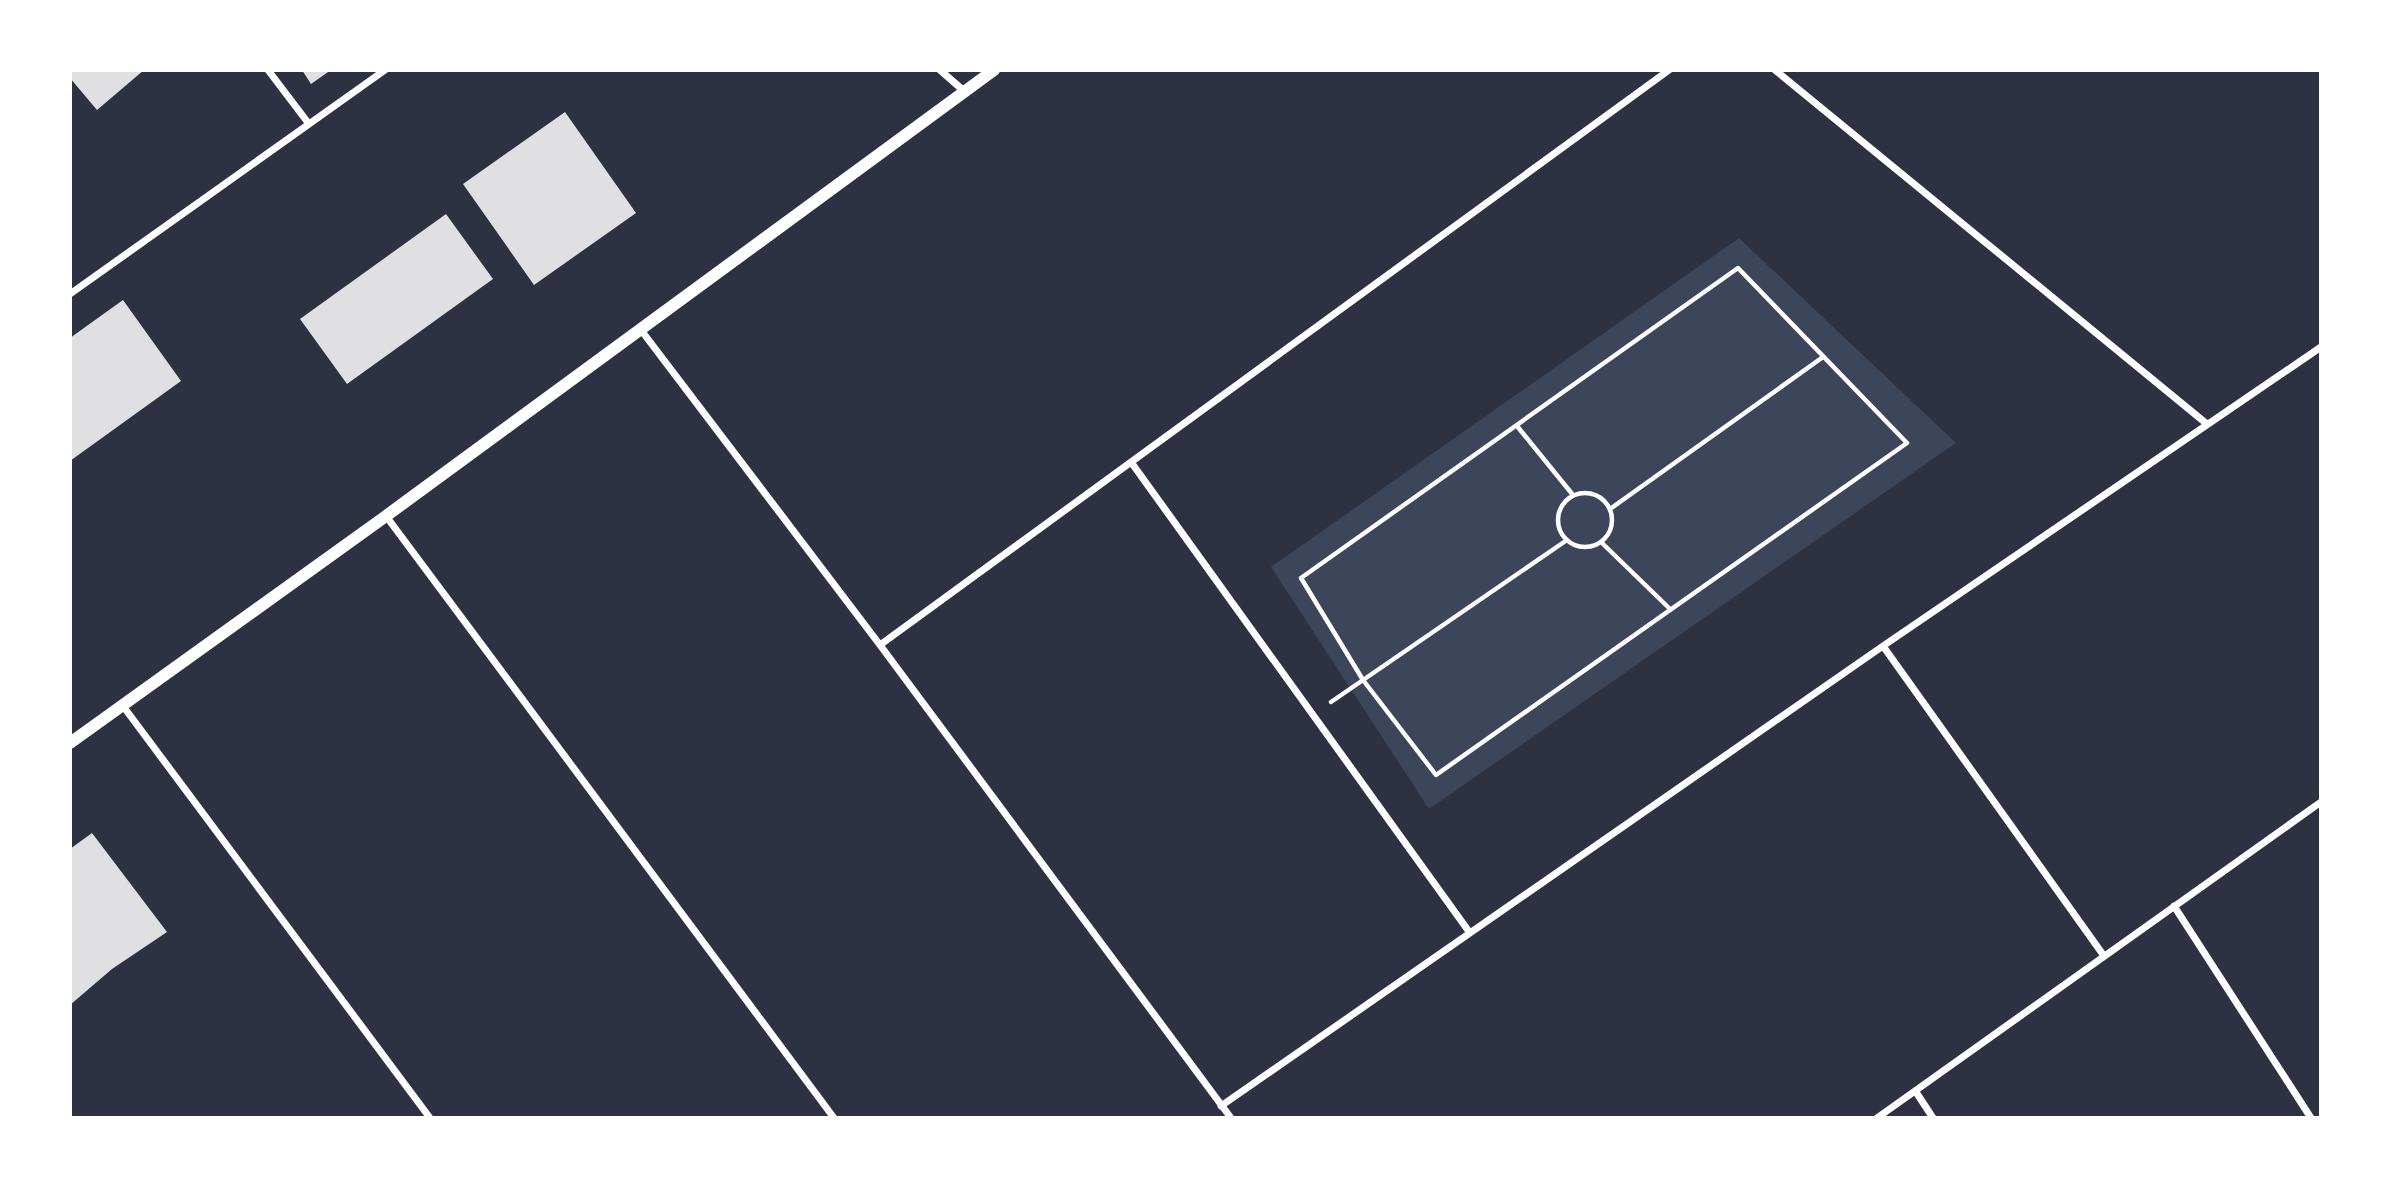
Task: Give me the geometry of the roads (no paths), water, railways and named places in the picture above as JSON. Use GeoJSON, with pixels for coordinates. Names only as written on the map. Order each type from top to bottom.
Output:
{"type":"FeatureCollection","features":[{"type":"Feature","properties":{"kind":"street"},"geometry":{"type":"LineString","coordinates":[[268,70],[309,124]]}},
{"type":"Feature","properties":{"kind":"street"},"geometry":{"type":"LineString","coordinates":[[70,294],[384,70]]}},
{"type":"Feature","properties":{"kind":"street"},"geometry":{"type":"LineString","coordinates":[[940,70],[964,92]]}},
{"type":"Feature","properties":{"kind":"street"},"geometry":{"type":"LineString","coordinates":[[70,743],[386,516],[994,70]]}},
{"type":"Feature","properties":{"kind":"street"},"geometry":{"type":"LineString","coordinates":[[880,645],[1670,70]]}},
{"type":"Feature","properties":{"kind":"street"},"geometry":{"type":"LineString","coordinates":[[1775,70],[2207,424]]}},
{"type":"Feature","properties":{"kind":"street"},"geometry":{"type":"LineString","coordinates":[[640,330],[880,645],[1231,1118]]}},
{"type":"Feature","properties":{"kind":"street"},"geometry":{"type":"LineString","coordinates":[[1221,1106],[1883,646],[2321,347]]}},
{"type":"Feature","properties":{"kind":"street"},"geometry":{"type":"LineString","coordinates":[[1131,462],[1470,933]]}},
{"type":"Feature","properties":{"kind":"street"},"geometry":{"type":"LineString","coordinates":[[386,516],[834,1118]]}},
{"type":"Feature","properties":{"kind":"street"},"geometry":{"type":"LineString","coordinates":[[1883,646],[2104,956]]}},
{"type":"Feature","properties":{"kind":"street"},"geometry":{"type":"LineString","coordinates":[[123,706],[430,1118]]}},
{"type":"Feature","properties":{"kind":"street"},"geometry":{"type":"LineString","coordinates":[[1877,1118],[2321,802]]}},
{"type":"Feature","properties":{"kind":"street"},"geometry":{"type":"LineString","coordinates":[[2174,906],[2311,1118]]}},
{"type":"Feature","properties":{"kind":"street"},"geometry":{"type":"LineString","coordinates":[[1916,1092],[1933,1118]]}}]}
